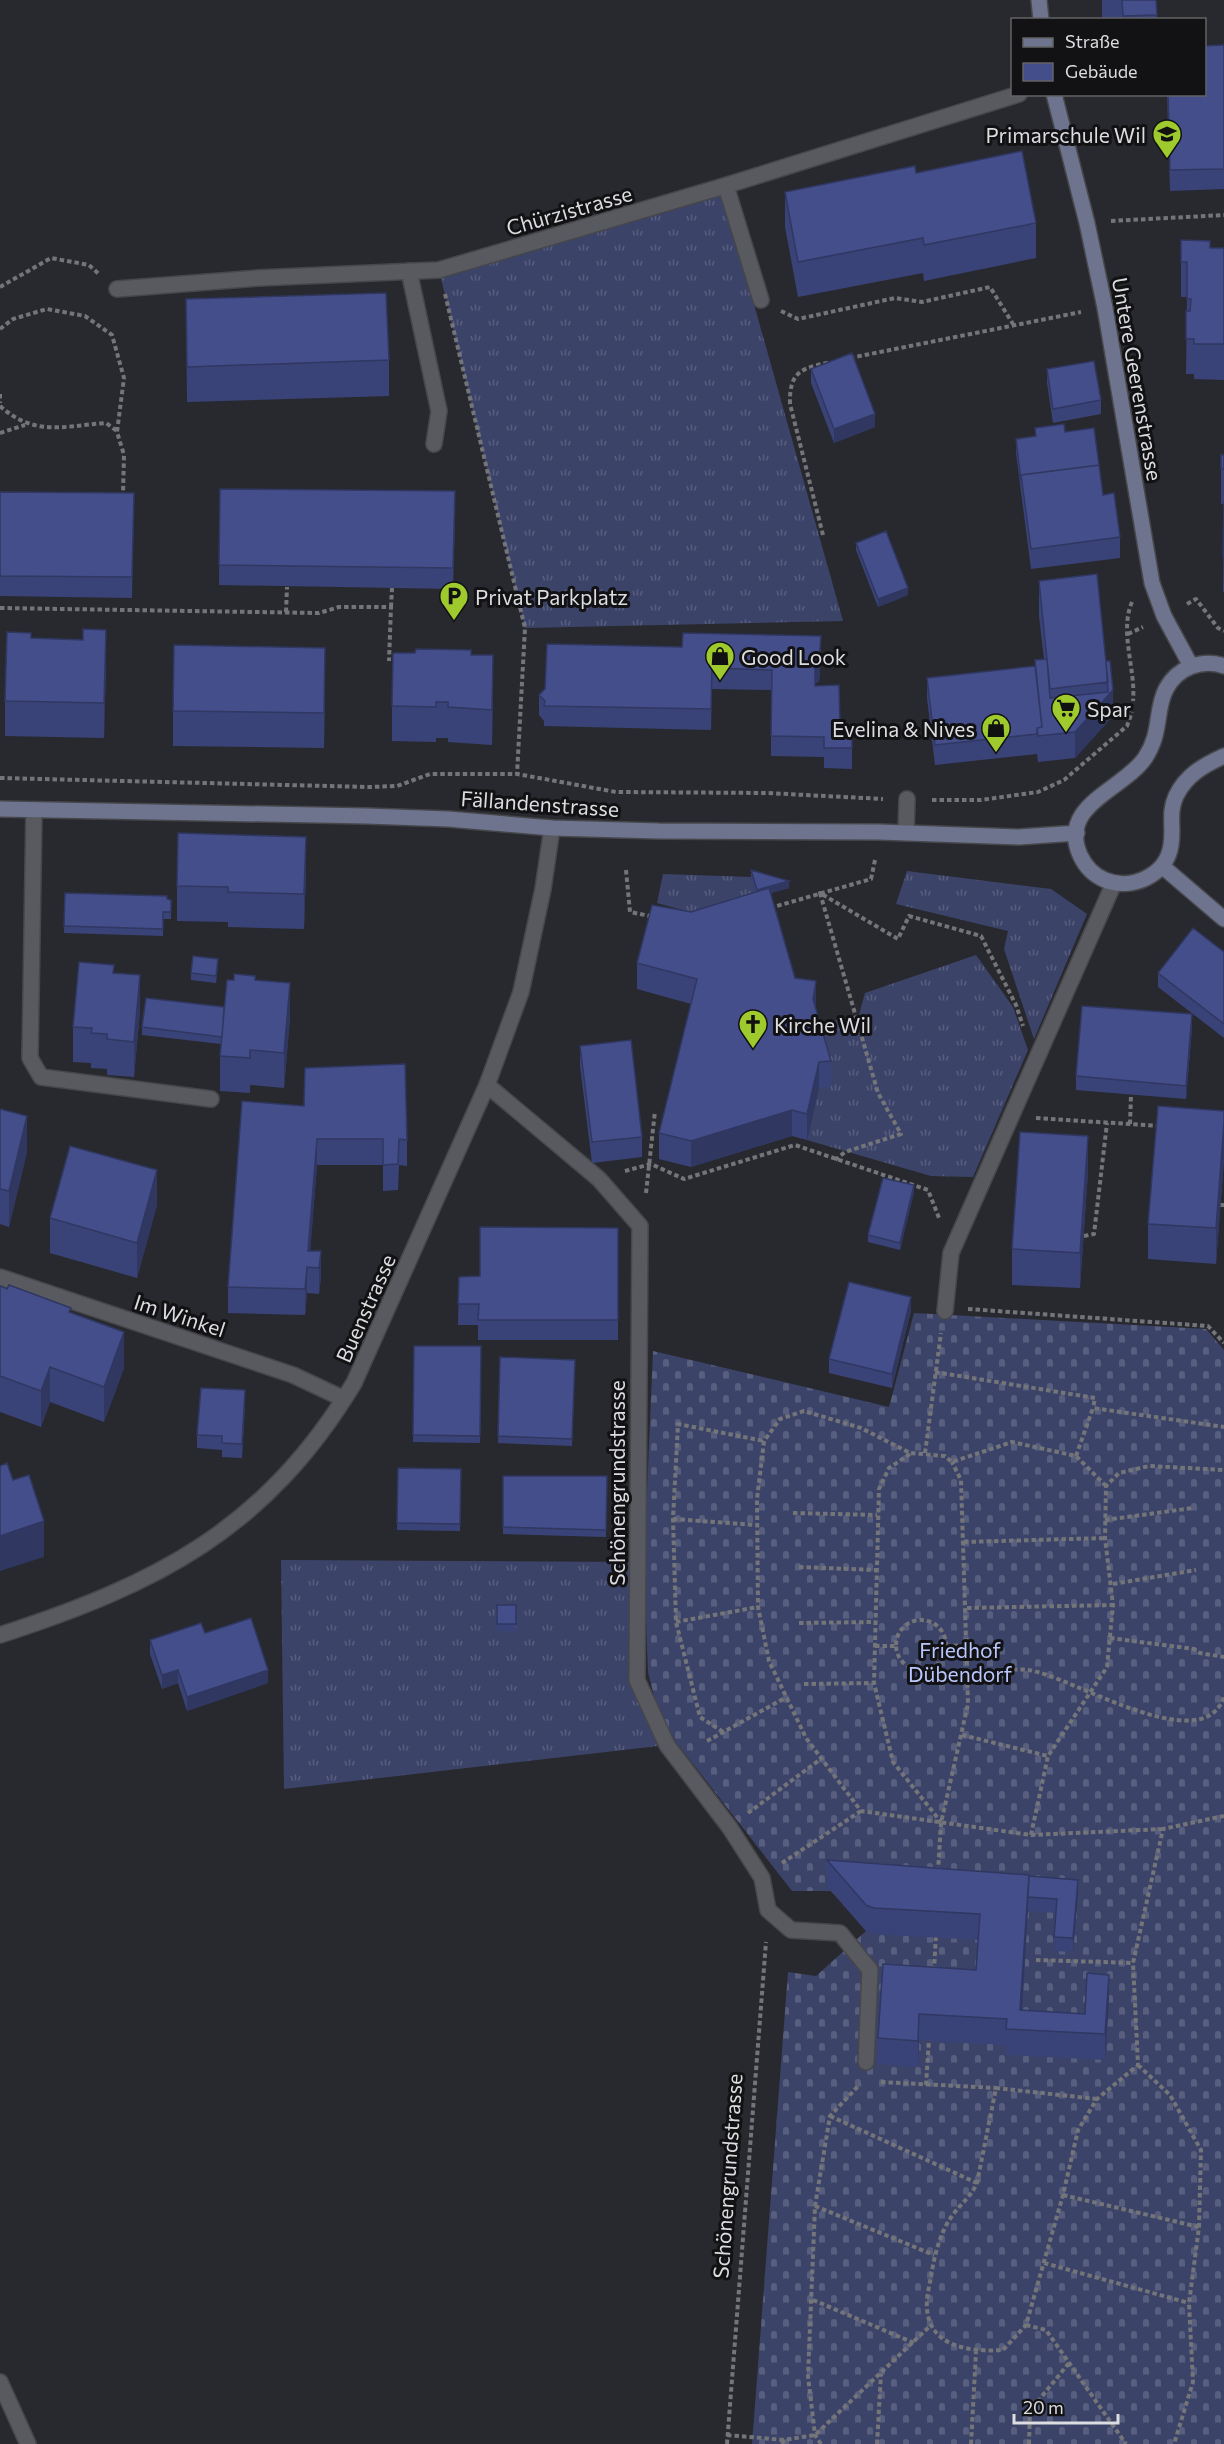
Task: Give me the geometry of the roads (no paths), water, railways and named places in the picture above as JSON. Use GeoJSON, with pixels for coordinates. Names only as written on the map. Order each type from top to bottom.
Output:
{"type":"FeatureCollection","features":[{"type":"Feature","properties":{"kind":"main road"},"geometry":{"type":"LineString","coordinates":[[1039,0],[1041,18]]}},
{"type":"Feature","properties":{"kind":"main road","name":"Untere Geerenstrasse"},"geometry":{"type":"LineString","coordinates":[[1055,96],[1088,223],[1105,308],[1152,583],[1164,616],[1191,666]]}},
{"type":"Feature","properties":{"kind":"main road"},"geometry":{"type":"LineString","coordinates":[[1224,666],[1207,663],[1191,666],[1174,679],[1166,689],[1158,729],[1146,756],[1124,781],[1089,804],[1081,814],[1077,833],[1078,851],[1092,872],[1114,883],[1138,882],[1150,877],[1162,866],[1171,847],[1170,822],[1177,795],[1194,771],[1224,756]]}},
{"type":"Feature","properties":{"kind":"main road","name":"Fällandenstrasse"},"geometry":{"type":"LineString","coordinates":[[0,809],[367,816],[448,819],[552,828],[906,833],[1019,837],[1077,833]]}},
{"type":"Feature","properties":{"kind":"main road"},"geometry":{"type":"LineString","coordinates":[[1162,866],[1224,919]]}},
{"type":"Feature","properties":{"kind":"street","name":"Chürzistrasse"},"geometry":{"type":"LineString","coordinates":[[117,289],[258,278],[439,270],[726,186],[1013,96]]}},
{"type":"Feature","properties":{"kind":"street"},"geometry":{"type":"LineString","coordinates":[[726,186],[761,300]]}},
{"type":"Feature","properties":{"kind":"street"},"geometry":{"type":"LineString","coordinates":[[409,271],[439,411],[434,444]]}},
{"type":"Feature","properties":{"kind":"street"},"geometry":{"type":"LineString","coordinates":[[906,833],[907,799]]}},
{"type":"Feature","properties":{"kind":"street"},"geometry":{"type":"LineString","coordinates":[[34,810],[30,1058],[41,1077],[211,1099]]}},
{"type":"Feature","properties":{"kind":"street","name":"Buenstrasse"},"geometry":{"type":"LineString","coordinates":[[0,1635],[66,1614],[152,1576],[219,1536],[250,1511],[285,1477],[344,1400],[363,1363],[487,1085],[521,992],[543,889],[552,828]]}},
{"type":"Feature","properties":{"kind":"street"},"geometry":{"type":"LineString","coordinates":[[945,1309],[951,1253],[1114,883]]}},
{"type":"Feature","properties":{"kind":"street","name":"Schönengrundstrasse"},"geometry":{"type":"LineString","coordinates":[[487,1085],[599,1179],[640,1226],[637,1680],[667,1745],[730,1828],[762,1878],[768,1910],[791,1930],[840,1933],[870,1970],[866,2062]]}},
{"type":"Feature","properties":{"kind":"street","name":"Im Winkel"},"geometry":{"type":"LineString","coordinates":[[0,1277],[293,1375],[344,1400]]}},
{"type":"Feature","properties":{"kind":"street"},"geometry":{"type":"LineString","coordinates":[[0,2382],[28,2444]]}},
{"type":"Feature","properties":{"kind":"place","name":"Primarschule Wil"},"geometry":{"type":"Point","coordinates":[1167,160]}},
{"type":"Feature","properties":{"kind":"place","name":"Privat Parkplatz"},"geometry":{"type":"Point","coordinates":[454,622]}},
{"type":"Feature","properties":{"kind":"place","name":"Good Look"},"geometry":{"type":"Point","coordinates":[720,682]}},
{"type":"Feature","properties":{"kind":"place","name":"Spar"},"geometry":{"type":"Point","coordinates":[1066,734]}},
{"type":"Feature","properties":{"kind":"place","name":"Evelina & Nives"},"geometry":{"type":"Point","coordinates":[996,754]}},
{"type":"Feature","properties":{"kind":"place","name":"Kirche Wil"},"geometry":{"type":"Point","coordinates":[753,1050]}},
{"type":"Feature","properties":{"kind":"park label","name":"Friedhof Dübendorf"},"geometry":{"type":"Point","coordinates":[960,1661]}}]}
